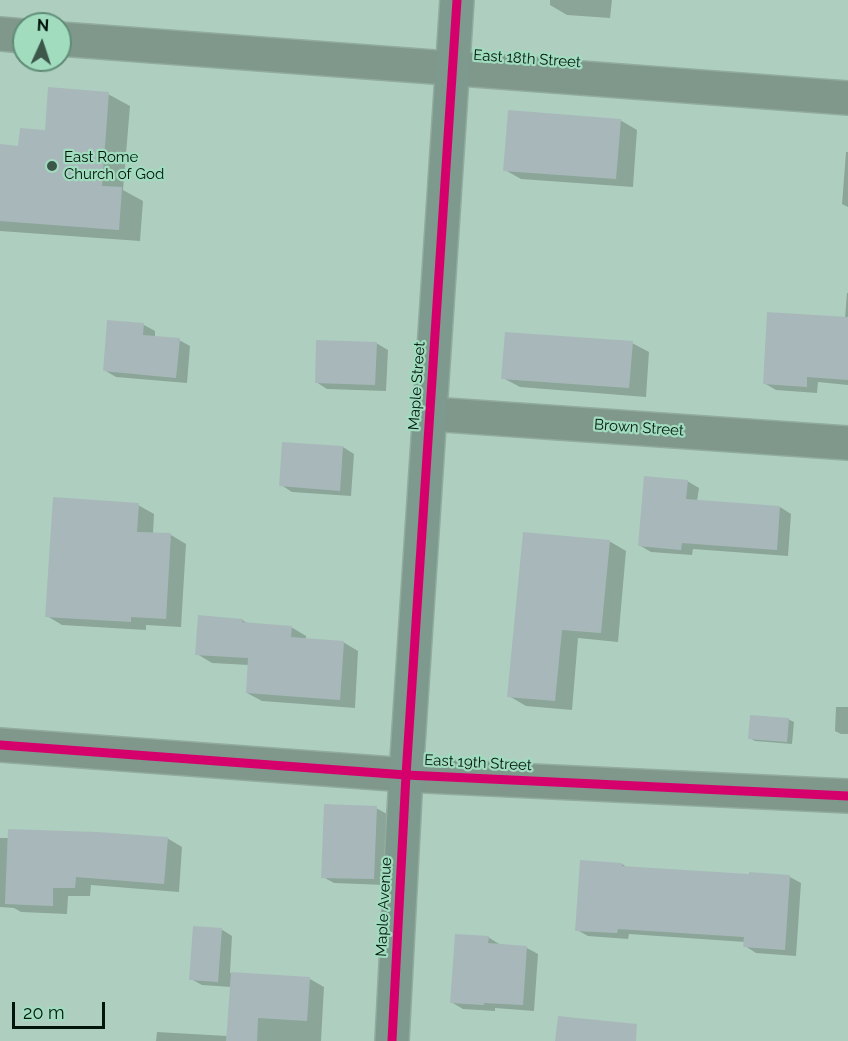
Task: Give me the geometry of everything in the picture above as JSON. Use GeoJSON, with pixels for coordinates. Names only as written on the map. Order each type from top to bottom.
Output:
{"type":"FeatureCollection","features":[{"type":"Feature","properties":{"kind":"main road","name":"Maple Street"},"geometry":{"type":"LineString","coordinates":[[406,775],[457,0]]}},
{"type":"Feature","properties":{"kind":"main road","name":"Maple Avenue"},"geometry":{"type":"LineString","coordinates":[[392,1041],[406,775]]}},
{"type":"Feature","properties":{"kind":"street","name":"East 18th Street"},"geometry":{"type":"LineString","coordinates":[[72,40],[848,98]]}},
{"type":"Feature","properties":{"kind":"street","name":"Brown Street"},"geometry":{"type":"LineString","coordinates":[[430,414],[848,443]]}},
{"type":"Feature","properties":{"kind":"street","name":"East 19th Street"},"geometry":{"type":"LineString","coordinates":[[0,745],[406,775],[848,796]]}},
{"type":"Feature","properties":{"kind":"building","name":"East Rome Church of God"},"geometry":{"type":"Polygon","coordinates":[[[48,87],[109,92],[102,186],[122,187],[119,230],[0,221],[0,144],[18,146],[20,128],[45,130],[48,87]]]}},
{"type":"Feature","properties":{"kind":"building"},"geometry":{"type":"Polygon","coordinates":[[[508,110],[621,119],[616,179],[503,171],[508,110]]]}},
{"type":"Feature","properties":{"kind":"building"},"geometry":{"type":"Polygon","coordinates":[[[767,312],[848,317],[848,380],[807,377],[807,387],[763,384],[767,312]]]}},
{"type":"Feature","properties":{"kind":"building"},"geometry":{"type":"Polygon","coordinates":[[[107,320],[144,323],[143,335],[180,338],[176,378],[103,371],[107,320]]]}},
{"type":"Feature","properties":{"kind":"building"},"geometry":{"type":"Polygon","coordinates":[[[505,332],[633,341],[629,388],[501,379],[505,332]]]}},
{"type":"Feature","properties":{"kind":"building"},"geometry":{"type":"Polygon","coordinates":[[[316,340],[377,342],[375,385],[315,383],[316,340]]]}},
{"type":"Feature","properties":{"kind":"building"},"geometry":{"type":"Polygon","coordinates":[[[282,442],[343,446],[340,491],[279,486],[282,442]]]}},
{"type":"Feature","properties":{"kind":"building"},"geometry":{"type":"Polygon","coordinates":[[[644,476],[688,480],[686,499],[780,506],[777,550],[682,543],[681,550],[638,546],[644,476]]]}},
{"type":"Feature","properties":{"kind":"building"},"geometry":{"type":"Polygon","coordinates":[[[53,497],[139,503],[137,532],[171,533],[166,619],[131,617],[131,622],[45,617],[53,497]]]}},
{"type":"Feature","properties":{"kind":"building"},"geometry":{"type":"Polygon","coordinates":[[[523,532],[610,540],[601,633],[562,630],[555,701],[507,697],[523,532]]]}},
{"type":"Feature","properties":{"kind":"building"},"geometry":{"type":"Polygon","coordinates":[[[198,615],[243,619],[242,622],[292,626],[291,637],[344,641],[340,700],[246,693],[248,658],[195,655],[198,615]]]}},
{"type":"Feature","properties":{"kind":"building"},"geometry":{"type":"Polygon","coordinates":[[[750,715],[789,718],[787,742],[748,739],[750,715]]]}},
{"type":"Feature","properties":{"kind":"building"},"geometry":{"type":"Polygon","coordinates":[[[324,804],[377,806],[374,879],[321,878],[324,804]]]}},
{"type":"Feature","properties":{"kind":"building"},"geometry":{"type":"Polygon","coordinates":[[[8,829],[168,837],[164,884],[76,877],[75,888],[53,888],[53,906],[5,904],[8,829]]]}},
{"type":"Feature","properties":{"kind":"building"},"geometry":{"type":"Polygon","coordinates":[[[580,860],[622,863],[622,866],[790,875],[785,950],[743,947],[744,937],[618,929],[617,933],[575,931],[580,860]]]}},
{"type":"Feature","properties":{"kind":"building"},"geometry":{"type":"Polygon","coordinates":[[[193,926],[222,928],[218,982],[189,980],[193,926]]]}},
{"type":"Feature","properties":{"kind":"building"},"geometry":{"type":"Polygon","coordinates":[[[455,934],[489,936],[488,943],[527,946],[523,1005],[450,1003],[455,934]]]}},
{"type":"Feature","properties":{"kind":"building"},"geometry":{"type":"Polygon","coordinates":[[[231,972],[310,977],[307,1021],[258,1018],[257,1041],[226,1041],[231,972]]]}},
{"type":"Feature","properties":{"kind":"building"},"geometry":{"type":"Polygon","coordinates":[[[558,1016],[637,1024],[636,1041],[555,1041],[558,1016]]]}},
{"type":"Feature","properties":{"kind":"cycle path"},"geometry":{"type":"LineString","coordinates":[[392,1041],[406,775],[457,0]]}},
{"type":"Feature","properties":{"kind":"cycle path"},"geometry":{"type":"LineString","coordinates":[[0,745],[406,775],[848,796]]}},
{"type":"Feature","properties":{"kind":"place","name":"East Rome Church of God"},"geometry":{"type":"Point","coordinates":[52,166]}}]}
